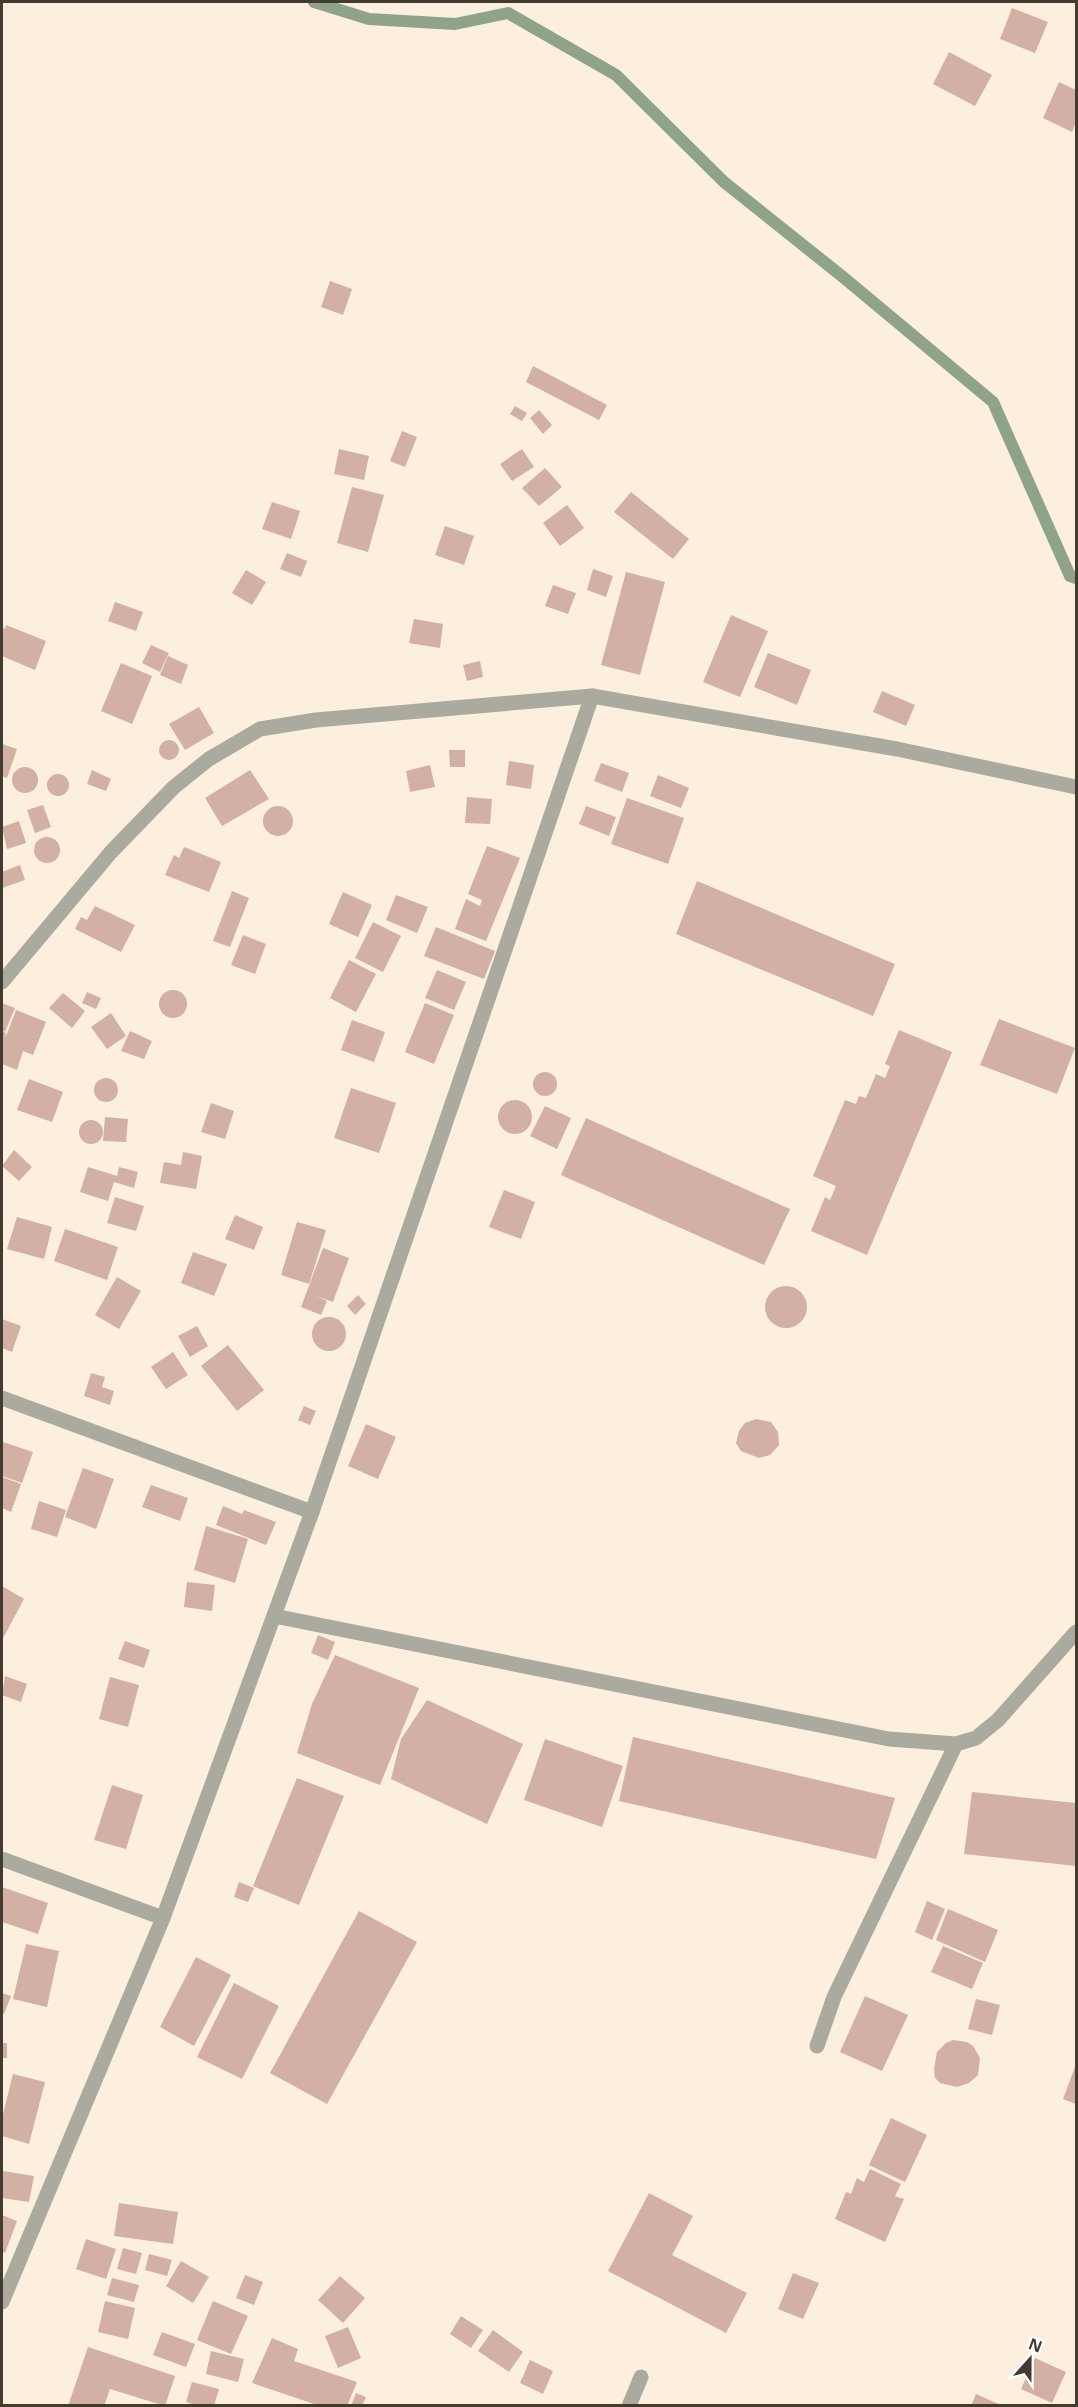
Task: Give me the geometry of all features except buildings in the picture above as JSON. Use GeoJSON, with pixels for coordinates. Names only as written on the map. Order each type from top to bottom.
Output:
{"type":"FeatureCollection","features":[{"type":"Feature","properties":{"kind":"street"},"geometry":{"type":"LineString","coordinates":[[2,2302],[163,1918],[274,1616],[312,1512],[592,696]]}},
{"type":"Feature","properties":{"kind":"street"},"geometry":{"type":"LineString","coordinates":[[2,982],[111,852],[174,787],[208,759],[260,729],[316,720],[592,696],[897,749],[1077,788]]}},
{"type":"Feature","properties":{"kind":"street"},"geometry":{"type":"LineString","coordinates":[[2,1398],[312,1512]]}},
{"type":"Feature","properties":{"kind":"street"},"geometry":{"type":"LineString","coordinates":[[274,1616],[889,1739],[956,1743],[976,1738],[998,1720],[1077,1632]]}},
{"type":"Feature","properties":{"kind":"street"},"geometry":{"type":"LineString","coordinates":[[817,2046],[834,1997],[956,1743]]}},
{"type":"Feature","properties":{"kind":"street"},"geometry":{"type":"LineString","coordinates":[[2,1859],[163,1918]]}},
{"type":"Feature","properties":{"kind":"street"},"geometry":{"type":"LineString","coordinates":[[628,2406],[641,2377]]}},
{"type":"Feature","properties":{"kind":"waterway"},"geometry":{"type":"LineString","coordinates":[[314,2],[369,19],[455,24],[508,13],[616,75],[724,182],[993,402],[1070,576],[1076,578]]}}]}
